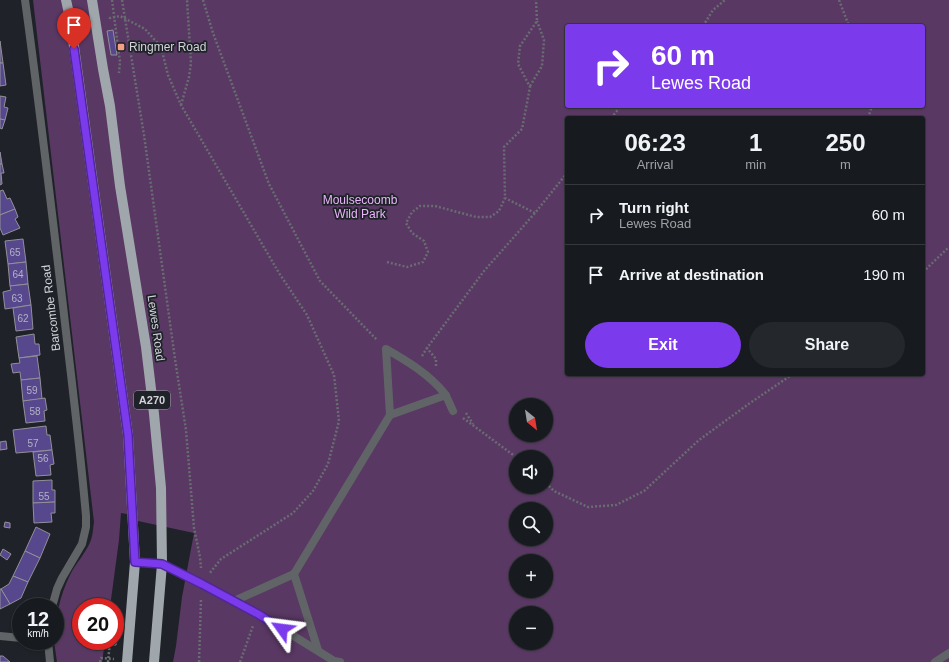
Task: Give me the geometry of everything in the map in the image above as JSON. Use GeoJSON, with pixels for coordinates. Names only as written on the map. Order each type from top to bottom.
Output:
{"type":"FeatureCollection","features":[{"type":"Feature","properties":{"kind":"main road","name":"A270"},"geometry":{"type":"LineString","coordinates":[[66,0],[70,18],[128,435],[135,562],[127,662]]}},
{"type":"Feature","properties":{"kind":"main road","name":"Lewes Road"},"geometry":{"type":"LineString","coordinates":[[92,0],[102,69],[110,106],[120,186],[146,347],[154,414],[160,488],[162,564],[154,662]]}},
{"type":"Feature","properties":{"kind":"street","name":"Barcombe Road"},"geometry":{"type":"LineString","coordinates":[[25,0],[48,174],[86,516],[86,527],[82,544],[62,578],[54,598]]}},
{"type":"Feature","properties":{"kind":"street"},"geometry":{"type":"LineString","coordinates":[[386,349],[415,366],[430,379],[446,395],[453,411]]}},
{"type":"Feature","properties":{"kind":"street"},"geometry":{"type":"LineString","coordinates":[[234,601],[294,574],[390,415],[386,349]]}},
{"type":"Feature","properties":{"kind":"street"},"geometry":{"type":"LineString","coordinates":[[390,415],[446,395]]}},
{"type":"Feature","properties":{"kind":"street"},"geometry":{"type":"LineString","coordinates":[[135,562],[162,564],[258,614],[334,661],[340,662]]}},
{"type":"Feature","properties":{"kind":"street"},"geometry":{"type":"LineString","coordinates":[[294,574],[318,650]]}},
{"type":"Feature","properties":{"kind":"street"},"geometry":{"type":"LineString","coordinates":[[0,636],[12,637]]}},
{"type":"Feature","properties":{"kind":"street"},"geometry":{"type":"LineString","coordinates":[[48,650],[50,662]]}},
{"type":"Feature","properties":{"kind":"street"},"geometry":{"type":"LineString","coordinates":[[935,662],[949,652]]}},
{"type":"Feature","properties":{"kind":"path"},"geometry":{"type":"LineString","coordinates":[[122,0],[144,135],[174,359],[186,430],[194,528],[200,557],[202,584],[199,662]]}},
{"type":"Feature","properties":{"kind":"path"},"geometry":{"type":"LineString","coordinates":[[181,105],[189,77],[191,63],[187,0]]}},
{"type":"Feature","properties":{"kind":"path"},"geometry":{"type":"LineString","coordinates":[[203,0],[213,33],[269,184],[287,219],[320,281],[386,349]]}},
{"type":"Feature","properties":{"kind":"path"},"geometry":{"type":"LineString","coordinates":[[387,262],[407,267],[423,262],[428,252],[424,241],[412,234],[406,223],[412,212],[420,206],[435,206],[476,217],[490,217],[499,211],[505,198],[504,147],[522,129],[530,87],[542,66],[544,40],[537,21],[536,0]]}},
{"type":"Feature","properties":{"kind":"path"},"geometry":{"type":"LineString","coordinates":[[704,24],[713,10],[725,0]]}},
{"type":"Feature","properties":{"kind":"path"},"geometry":{"type":"LineString","coordinates":[[839,0],[848,24]]}},
{"type":"Feature","properties":{"kind":"path"},"geometry":{"type":"LineString","coordinates":[[110,22],[110,18],[120,16],[145,28],[160,47],[168,75],[181,105],[279,273],[307,315],[334,375],[339,421],[328,464],[313,491],[293,513],[220,560],[202,584]]}},
{"type":"Feature","properties":{"kind":"path"},"geometry":{"type":"LineString","coordinates":[[530,87],[518,64],[520,46],[537,21]]}},
{"type":"Feature","properties":{"kind":"path"},"geometry":{"type":"LineString","coordinates":[[613,116],[619,108]]}},
{"type":"Feature","properties":{"kind":"path"},"geometry":{"type":"LineString","coordinates":[[430,379],[436,366],[436,358],[427,348],[484,271],[535,213],[565,176]]}},
{"type":"Feature","properties":{"kind":"path"},"geometry":{"type":"LineString","coordinates":[[505,198],[535,213]]}},
{"type":"Feature","properties":{"kind":"path"},"geometry":{"type":"LineString","coordinates":[[925,270],[949,247]]}},
{"type":"Feature","properties":{"kind":"path"},"geometry":{"type":"LineString","coordinates":[[553,490],[588,507],[616,505],[644,490],[699,440],[790,376]]}},
{"type":"Feature","properties":{"kind":"path"},"geometry":{"type":"LineString","coordinates":[[453,411],[509,452]]}},
{"type":"Feature","properties":{"kind":"path"},"geometry":{"type":"LineString","coordinates":[[240,662],[258,614]]}},
{"type":"Feature","properties":{"kind":"path"},"geometry":{"type":"LineString","coordinates":[[108,662],[109,650]]}},
{"type":"Feature","properties":{"kind":"green space","name":"Moulsecoomb Wild Park"},"geometry":{"type":"Polygon","coordinates":[[[33,0],[949,0],[949,662],[173,662],[182,597],[194,533],[138,521],[138,516],[121,513],[111,598],[72,598],[72,650],[104,650],[102,662],[57,662],[55,650],[64,650],[64,598],[61,598],[70,575],[91,540],[94,522],[33,0]]]}},
{"type":"Feature","properties":{"kind":"building"},"geometry":{"type":"Polygon","coordinates":[[[113,30],[117,55],[111,55],[107,31],[113,30]]]}},
{"type":"Feature","properties":{"kind":"building"},"geometry":{"type":"Polygon","coordinates":[[[0,41],[3,63],[0,63],[0,41]]]}},
{"type":"Feature","properties":{"kind":"building"},"geometry":{"type":"Polygon","coordinates":[[[0,63],[3,63],[6,85],[0,86],[0,63]]]}},
{"type":"Feature","properties":{"kind":"building"},"geometry":{"type":"Polygon","coordinates":[[[0,96],[6,97],[4,107],[8,108],[5,120],[0,119],[0,96]]]}},
{"type":"Feature","properties":{"kind":"building"},"geometry":{"type":"Polygon","coordinates":[[[0,119],[5,120],[2,129],[0,128],[0,119]]]}},
{"type":"Feature","properties":{"kind":"building"},"geometry":{"type":"Polygon","coordinates":[[[0,152],[2,164],[0,164],[0,152]]]}},
{"type":"Feature","properties":{"kind":"building"},"geometry":{"type":"Polygon","coordinates":[[[0,164],[2,164],[4,173],[1,173],[2,184],[0,185],[0,164]]]}},
{"type":"Feature","properties":{"kind":"building"},"geometry":{"type":"Polygon","coordinates":[[[3,190],[7,199],[10,198],[15,209],[0,215],[0,191],[3,190]]]}},
{"type":"Feature","properties":{"kind":"building"},"geometry":{"type":"Polygon","coordinates":[[[15,209],[18,217],[15,219],[20,228],[3,235],[0,228],[0,215],[15,209]]]}},
{"type":"Feature","properties":{"kind":"building"},"geometry":{"type":"Polygon","coordinates":[[[23,239],[26,262],[8,264],[5,241],[23,239]]]}},
{"type":"Feature","properties":{"kind":"building"},"geometry":{"type":"Polygon","coordinates":[[[26,262],[28,284],[10,286],[8,264],[26,262]]]}},
{"type":"Feature","properties":{"kind":"building"},"geometry":{"type":"Polygon","coordinates":[[[28,284],[31,305],[5,309],[3,292],[11,290],[10,286],[28,284]]]}},
{"type":"Feature","properties":{"kind":"building"},"geometry":{"type":"Polygon","coordinates":[[[31,305],[33,329],[16,331],[13,308],[31,305]]]}},
{"type":"Feature","properties":{"kind":"building"},"geometry":{"type":"Polygon","coordinates":[[[34,334],[35,344],[39,344],[40,355],[19,358],[16,337],[34,334]]]}},
{"type":"Feature","properties":{"kind":"building"},"geometry":{"type":"Polygon","coordinates":[[[37,356],[40,378],[21,380],[20,372],[13,373],[11,364],[20,363],[19,358],[37,356]]]}},
{"type":"Feature","properties":{"kind":"building"},"geometry":{"type":"Polygon","coordinates":[[[40,378],[42,399],[23,401],[21,380],[40,378]]]}},
{"type":"Feature","properties":{"kind":"building"},"geometry":{"type":"Polygon","coordinates":[[[45,398],[47,410],[44,411],[45,421],[26,423],[23,401],[45,398]]]}},
{"type":"Feature","properties":{"kind":"building"},"geometry":{"type":"Polygon","coordinates":[[[46,426],[47,435],[50,435],[52,450],[16,453],[13,430],[46,426]]]}},
{"type":"Feature","properties":{"kind":"building"},"geometry":{"type":"Polygon","coordinates":[[[6,441],[7,449],[0,450],[0,442],[6,441]]]}},
{"type":"Feature","properties":{"kind":"building"},"geometry":{"type":"Polygon","coordinates":[[[52,450],[54,464],[50,465],[51,475],[36,476],[33,452],[52,450]]]}},
{"type":"Feature","properties":{"kind":"building"},"geometry":{"type":"Polygon","coordinates":[[[52,480],[52,490],[55,490],[55,502],[33,503],[33,481],[52,480]]]}},
{"type":"Feature","properties":{"kind":"building"},"geometry":{"type":"Polygon","coordinates":[[[55,502],[55,513],[51,513],[52,522],[34,523],[33,503],[55,502]]]}},
{"type":"Feature","properties":{"kind":"building"},"geometry":{"type":"Polygon","coordinates":[[[5,522],[10,523],[10,528],[4,527],[5,522]]]}},
{"type":"Feature","properties":{"kind":"building"},"geometry":{"type":"Polygon","coordinates":[[[36,527],[50,534],[40,558],[25,551],[36,527]]]}},
{"type":"Feature","properties":{"kind":"building"},"geometry":{"type":"Polygon","coordinates":[[[3,549],[11,554],[7,560],[0,555],[3,549]]]}},
{"type":"Feature","properties":{"kind":"building"},"geometry":{"type":"Polygon","coordinates":[[[25,551],[40,558],[28,582],[13,576],[25,551]]]}},
{"type":"Feature","properties":{"kind":"building"},"geometry":{"type":"Polygon","coordinates":[[[13,576],[28,582],[21,598],[12,598],[12,603],[10,604],[1,589],[9,584],[13,576]]]}},
{"type":"Feature","properties":{"kind":"building"},"geometry":{"type":"Polygon","coordinates":[[[0,589],[10,604],[0,609],[0,589]]]}},
{"type":"Feature","properties":{"kind":"building"},"geometry":{"type":"Polygon","coordinates":[[[0,656],[3,656],[10,662],[0,662],[0,656]]]}},
{"type":"Feature","properties":{"kind":"place","name":"Ringmer Road"},"geometry":{"type":"Point","coordinates":[121,47]}},
{"type":"Feature","properties":{"kind":"route"},"geometry":{"type":"LineString","coordinates":[[74,49],[128,435],[135,562],[162,564],[258,614],[282,629]]}}]}
